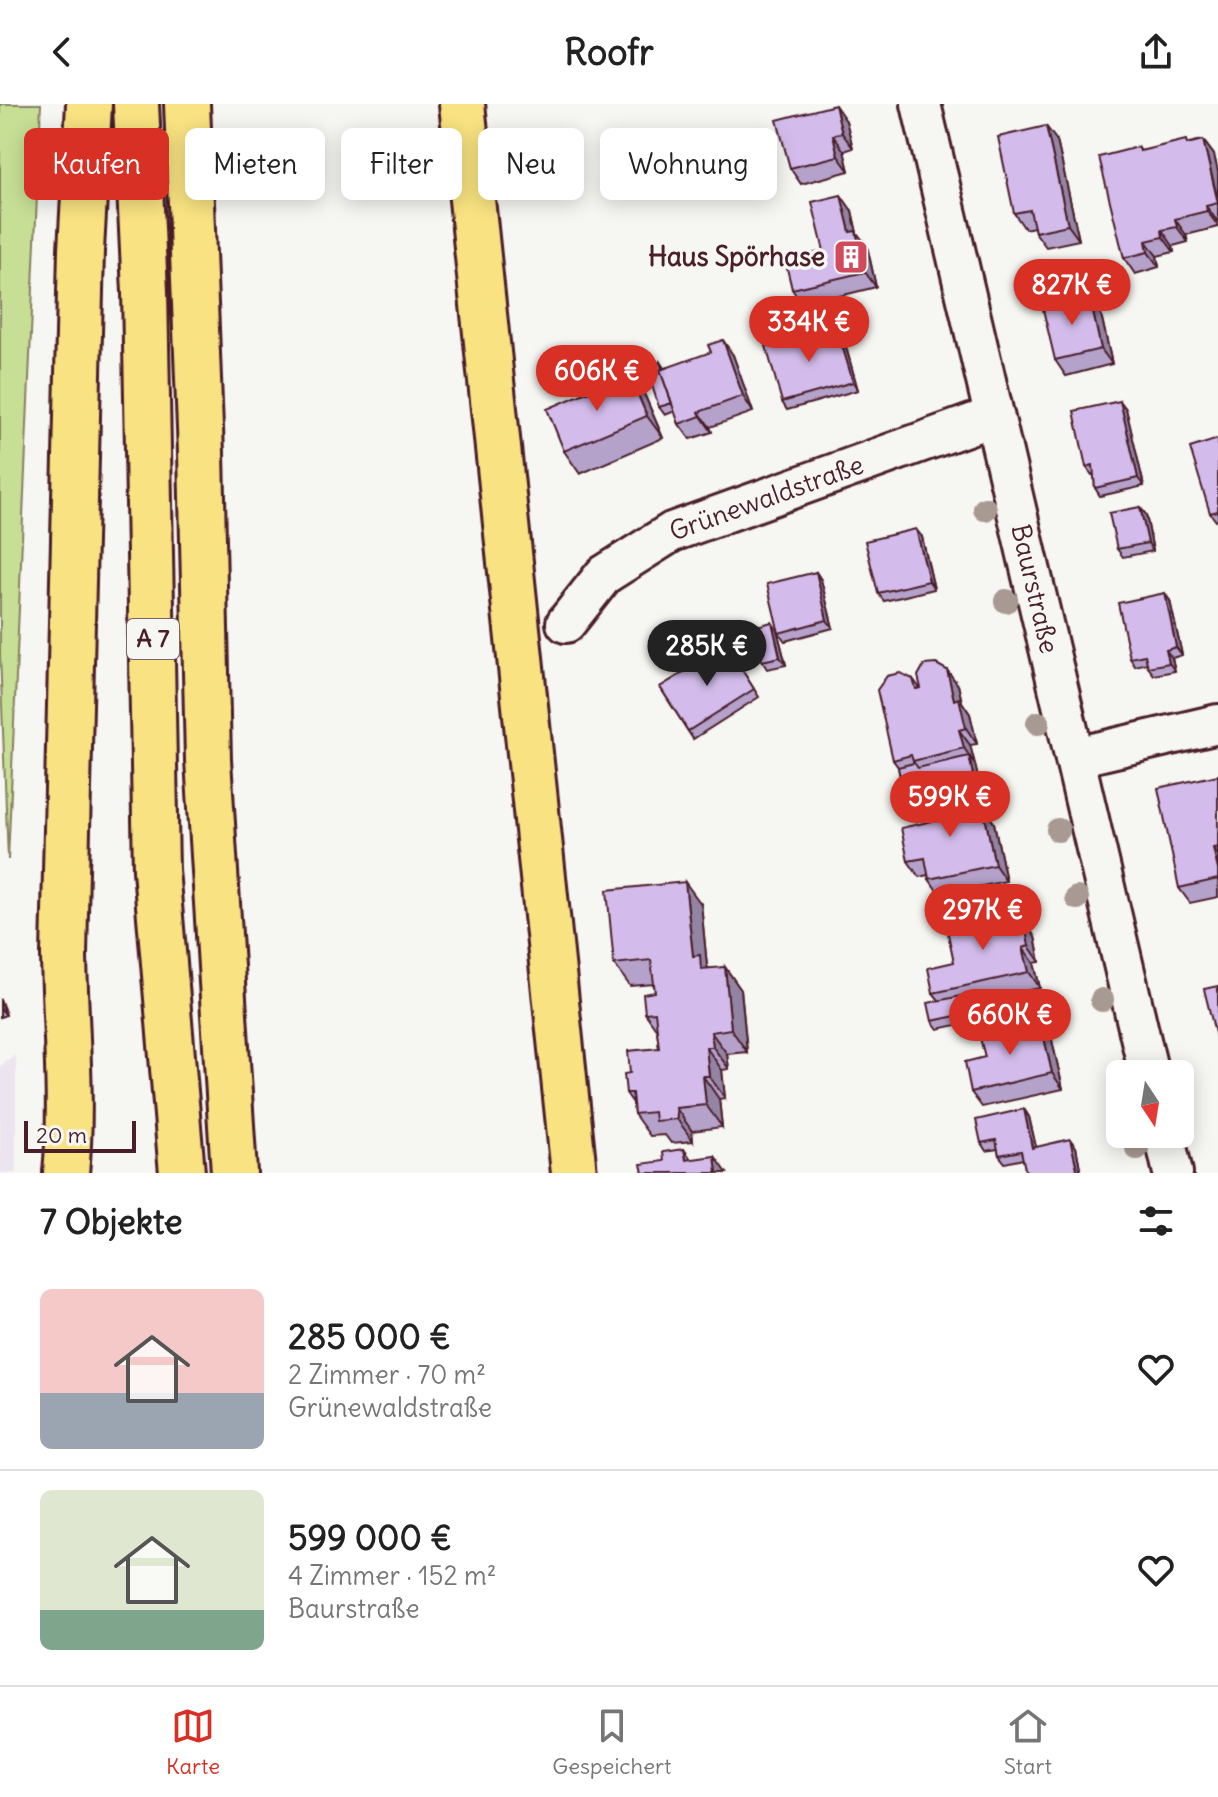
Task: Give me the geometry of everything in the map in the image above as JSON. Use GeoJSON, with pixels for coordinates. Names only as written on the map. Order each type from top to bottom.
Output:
{"type":"FeatureCollection","features":[{"type":"Feature","properties":{"kind":"main road"},"geometry":{"type":"LineString","coordinates":[[66,1173],[71,1119],[65,1057],[81,250],[89,104]]}},
{"type":"Feature","properties":{"kind":"main road","name":"A 7"},"geometry":{"type":"LineString","coordinates":[[136,104],[147,403],[156,870],[182,1173]]}},
{"type":"Feature","properties":{"kind":"main road","name":"A 7"},"geometry":{"type":"LineString","coordinates":[[187,104],[201,453],[208,760],[234,1173]]}},
{"type":"Feature","properties":{"kind":"main road"},"geometry":{"type":"LineString","coordinates":[[462,104],[574,1173]]}},
{"type":"Feature","properties":{"kind":"main road"},"geometry":{"type":"LineString","coordinates":[[38,1173],[65,1057]]}},
{"type":"Feature","properties":{"kind":"street","name":"Baurstraße"},"geometry":{"type":"LineString","coordinates":[[921,104],[1146,1060]]}},
{"type":"Feature","properties":{"kind":"street","name":"Grünewaldstraße"},"geometry":{"type":"LineString","coordinates":[[566,623],[604,575],[672,532],[994,416]]}},
{"type":"Feature","properties":{"kind":"street"},"geometry":{"type":"LineString","coordinates":[[1076,757],[1218,724]]}},
{"type":"Feature","properties":{"kind":"street"},"geometry":{"type":"LineString","coordinates":[[1167,1148],[1173,1173]]}},
{"type":"Feature","properties":{"kind":"shaded area"},"geometry":{"type":"Polygon","coordinates":[[[16,1055],[16,1173],[0,1173],[0,1066],[16,1055]]]}},
{"type":"Feature","properties":{"kind":"green space"},"geometry":{"type":"Polygon","coordinates":[[[0,104],[41,104],[40,128],[24,128],[24,200],[37,200],[8,860],[0,654],[0,104]]]}},
{"type":"Feature","properties":{"kind":"building"},"geometry":{"type":"Polygon","coordinates":[[[835,105],[842,133],[833,135],[838,156],[790,168],[777,120],[835,105]]]}},
{"type":"Feature","properties":{"kind":"building"},"geometry":{"type":"Polygon","coordinates":[[[1046,126],[1068,225],[1035,232],[1030,210],[1014,213],[998,137],[1046,126]]]}},
{"type":"Feature","properties":{"kind":"building"},"geometry":{"type":"Polygon","coordinates":[[[1186,140],[1187,144],[1203,140],[1218,203],[1206,206],[1207,211],[1175,219],[1177,227],[1162,230],[1163,237],[1146,241],[1148,252],[1124,258],[1099,157],[1186,140]]]}},
{"type":"Feature","properties":{"kind":"building"},"geometry":{"type":"Polygon","coordinates":[[[841,195],[850,232],[856,231],[865,272],[792,289],[785,260],[824,251],[812,202],[841,195]]]}},
{"type":"Feature","properties":{"kind":"building"},"geometry":{"type":"Polygon","coordinates":[[[1089,294],[1101,349],[1055,360],[1042,305],[1089,294]]]}},
{"type":"Feature","properties":{"kind":"building"},"geometry":{"type":"Polygon","coordinates":[[[836,325],[853,382],[782,402],[766,346],[836,325]]]}},
{"type":"Feature","properties":{"kind":"building"},"geometry":{"type":"Polygon","coordinates":[[[723,340],[743,396],[699,412],[701,416],[679,424],[660,370],[711,352],[708,345],[723,340]]]}},
{"type":"Feature","properties":{"kind":"building"},"geometry":{"type":"Polygon","coordinates":[[[660,362],[672,403],[659,407],[646,367],[660,362]]]}},
{"type":"Feature","properties":{"kind":"building"},"geometry":{"type":"Polygon","coordinates":[[[629,374],[647,416],[564,451],[547,409],[629,374]]]}},
{"type":"Feature","properties":{"kind":"building"},"geometry":{"type":"Polygon","coordinates":[[[1120,401],[1138,478],[1095,488],[1093,465],[1086,467],[1074,411],[1120,401]]]}},
{"type":"Feature","properties":{"kind":"building"},"geometry":{"type":"Polygon","coordinates":[[[1218,439],[1218,511],[1210,513],[1190,448],[1218,439]]]}},
{"type":"Feature","properties":{"kind":"building"},"geometry":{"type":"Polygon","coordinates":[[[1140,507],[1148,543],[1117,549],[1109,513],[1140,507]]]}},
{"type":"Feature","properties":{"kind":"building"},"geometry":{"type":"Polygon","coordinates":[[[916,529],[929,581],[878,593],[865,541],[916,529]]]}},
{"type":"Feature","properties":{"kind":"building"},"geometry":{"type":"Polygon","coordinates":[[[816,572],[827,620],[779,633],[767,584],[816,572]]]}},
{"type":"Feature","properties":{"kind":"building"},"geometry":{"type":"Polygon","coordinates":[[[1165,593],[1176,647],[1166,650],[1169,663],[1148,667],[1145,655],[1130,658],[1118,603],[1165,593]]]}},
{"type":"Feature","properties":{"kind":"building"},"geometry":{"type":"Polygon","coordinates":[[[772,622],[780,657],[762,661],[753,627],[772,622]]]}},
{"type":"Feature","properties":{"kind":"building"},"geometry":{"type":"Polygon","coordinates":[[[727,646],[754,689],[688,731],[660,687],[727,646]]]}},
{"type":"Feature","properties":{"kind":"building"},"geometry":{"type":"Polygon","coordinates":[[[936,664],[947,670],[954,700],[959,698],[966,728],[959,730],[964,748],[913,761],[911,755],[893,760],[877,690],[887,676],[900,673],[913,679],[916,689],[921,688],[918,676],[924,665],[936,664]]]}},
{"type":"Feature","properties":{"kind":"building"},"geometry":{"type":"Polygon","coordinates":[[[969,756],[973,775],[903,791],[898,767],[914,763],[918,768],[969,756]]]}},
{"type":"Feature","properties":{"kind":"building"},"geometry":{"type":"Polygon","coordinates":[[[1218,775],[1218,847],[1213,848],[1218,879],[1179,888],[1158,788],[1218,775]]]}},
{"type":"Feature","properties":{"kind":"building"},"geometry":{"type":"Polygon","coordinates":[[[957,790],[961,812],[983,807],[995,865],[929,879],[925,858],[908,861],[901,828],[937,820],[932,795],[957,790]]]}},
{"type":"Feature","properties":{"kind":"building"},"geometry":{"type":"Polygon","coordinates":[[[685,882],[693,956],[700,955],[701,969],[725,967],[731,1029],[711,1032],[713,1047],[706,1047],[709,1076],[703,1076],[706,1105],[676,1108],[677,1119],[655,1121],[654,1112],[634,1114],[632,1093],[626,1093],[624,1074],[630,1073],[628,1051],[659,1048],[655,1012],[645,1013],[643,994],[655,992],[651,960],[614,964],[607,890],[685,882]]]}},
{"type":"Feature","properties":{"kind":"building"},"geometry":{"type":"Polygon","coordinates":[[[1015,910],[1018,922],[1024,921],[1029,946],[1023,948],[1029,972],[933,993],[928,968],[954,962],[947,929],[970,924],[969,920],[1015,910]]]}},
{"type":"Feature","properties":{"kind":"building"},"geometry":{"type":"Polygon","coordinates":[[[1218,986],[1218,1045],[1204,989],[1218,986]]]}},
{"type":"Feature","properties":{"kind":"building"},"geometry":{"type":"Polygon","coordinates":[[[975,993],[979,1011],[932,1021],[928,1003],[975,993]]]}},
{"type":"Feature","properties":{"kind":"building"},"geometry":{"type":"Polygon","coordinates":[[[1040,1020],[1052,1073],[971,1092],[965,1062],[985,1057],[979,1034],[1040,1020]]]}},
{"type":"Feature","properties":{"kind":"building"},"geometry":{"type":"Polygon","coordinates":[[[1024,1109],[1032,1148],[1070,1139],[1078,1173],[1026,1173],[1021,1151],[999,1155],[996,1140],[981,1143],[976,1120],[1024,1109]]]}},
{"type":"Feature","properties":{"kind":"building"},"geometry":{"type":"Polygon","coordinates":[[[684,1149],[686,1160],[715,1156],[717,1173],[643,1173],[641,1164],[664,1161],[663,1152],[684,1149]]]}},
{"type":"Feature","properties":{"kind":"place","name":"Haus Spörhase"},"geometry":{"type":"Point","coordinates":[851,257]}}]}
